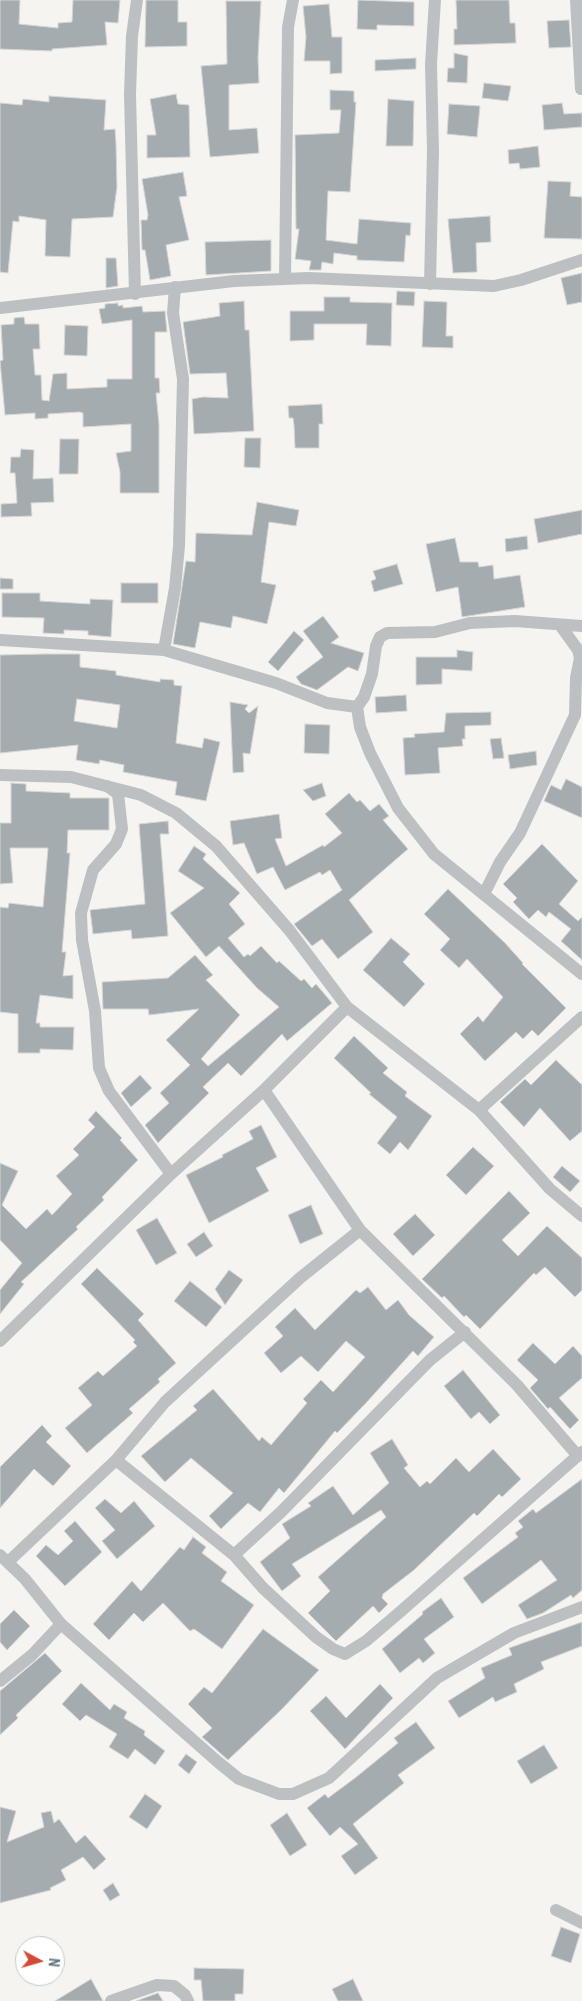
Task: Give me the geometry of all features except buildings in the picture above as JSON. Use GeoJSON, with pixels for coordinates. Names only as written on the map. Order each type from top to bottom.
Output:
{"type":"FeatureCollection","features":[{"type":"Feature","properties":{"kind":"street"},"geometry":{"type":"LineString","coordinates":[[135,294],[130,94],[132,36],[138,0]]}},
{"type":"Feature","properties":{"kind":"street"},"geometry":{"type":"LineString","coordinates":[[285,279],[288,27],[293,0]]}},
{"type":"Feature","properties":{"kind":"street"},"geometry":{"type":"LineString","coordinates":[[430,284],[433,151],[431,64],[435,0]]}},
{"type":"Feature","properties":{"kind":"street"},"geometry":{"type":"LineString","coordinates":[[576,0],[581,89]]}},
{"type":"Feature","properties":{"kind":"street"},"geometry":{"type":"LineString","coordinates":[[0,308],[135,294],[175,287],[234,281],[285,279],[385,280],[430,284],[494,286],[521,280],[582,260]]}},
{"type":"Feature","properties":{"kind":"street"},"geometry":{"type":"LineString","coordinates":[[164,650],[175,588],[179,546],[183,379],[173,313],[175,287]]}},
{"type":"Feature","properties":{"kind":"street"},"geometry":{"type":"LineString","coordinates":[[582,626],[515,621],[470,623],[435,632],[387,633],[380,638],[376,646],[372,674],[364,697],[357,707],[360,727],[370,753],[398,808],[434,854],[582,974]]}},
{"type":"Feature","properties":{"kind":"street"},"geometry":{"type":"LineString","coordinates":[[484,894],[500,862],[520,833],[575,715],[576,678],[580,658],[578,650],[560,625]]}},
{"type":"Feature","properties":{"kind":"street"},"geometry":{"type":"LineString","coordinates":[[0,640],[164,650],[276,683],[327,703],[357,707]]}},
{"type":"Feature","properties":{"kind":"street"},"geometry":{"type":"LineString","coordinates":[[0,775],[71,777],[141,795],[176,813],[216,846],[290,931],[347,1007],[479,1110],[550,1189],[582,1216]]}},
{"type":"Feature","properties":{"kind":"street"},"geometry":{"type":"LineString","coordinates":[[102,784],[118,794],[122,829],[116,844],[93,870],[81,913],[82,940],[95,1011],[99,1068],[109,1091],[171,1174]]}},
{"type":"Feature","properties":{"kind":"street"},"geometry":{"type":"LineString","coordinates":[[0,1341],[171,1174],[264,1090],[347,1007]]}},
{"type":"Feature","properties":{"kind":"street"},"geometry":{"type":"LineString","coordinates":[[479,1110],[582,1017]]}},
{"type":"Feature","properties":{"kind":"street"},"geometry":{"type":"LineString","coordinates":[[116,1460],[234,1555],[263,1588],[316,1637],[333,1649],[345,1654],[366,1640],[400,1612],[580,1454],[465,1332],[360,1230],[264,1090]]}},
{"type":"Feature","properties":{"kind":"street"},"geometry":{"type":"LineString","coordinates":[[360,1230],[300,1278],[165,1402],[116,1460],[4,1559],[61,1624],[239,1779],[279,1794],[294,1794],[329,1778],[438,1678],[514,1633],[582,1607]]}},
{"type":"Feature","properties":{"kind":"street"},"geometry":{"type":"LineString","coordinates":[[234,1555],[281,1512],[430,1360],[465,1332]]}},
{"type":"Feature","properties":{"kind":"street"},"geometry":{"type":"LineString","coordinates":[[0,1681],[32,1655],[61,1624]]}},
{"type":"Feature","properties":{"kind":"street"},"geometry":{"type":"LineString","coordinates":[[556,1910],[582,1923]]}},
{"type":"Feature","properties":{"kind":"street"},"geometry":{"type":"LineString","coordinates":[[111,2001],[157,1985],[174,1986],[185,1995],[188,2001]]}}]}
